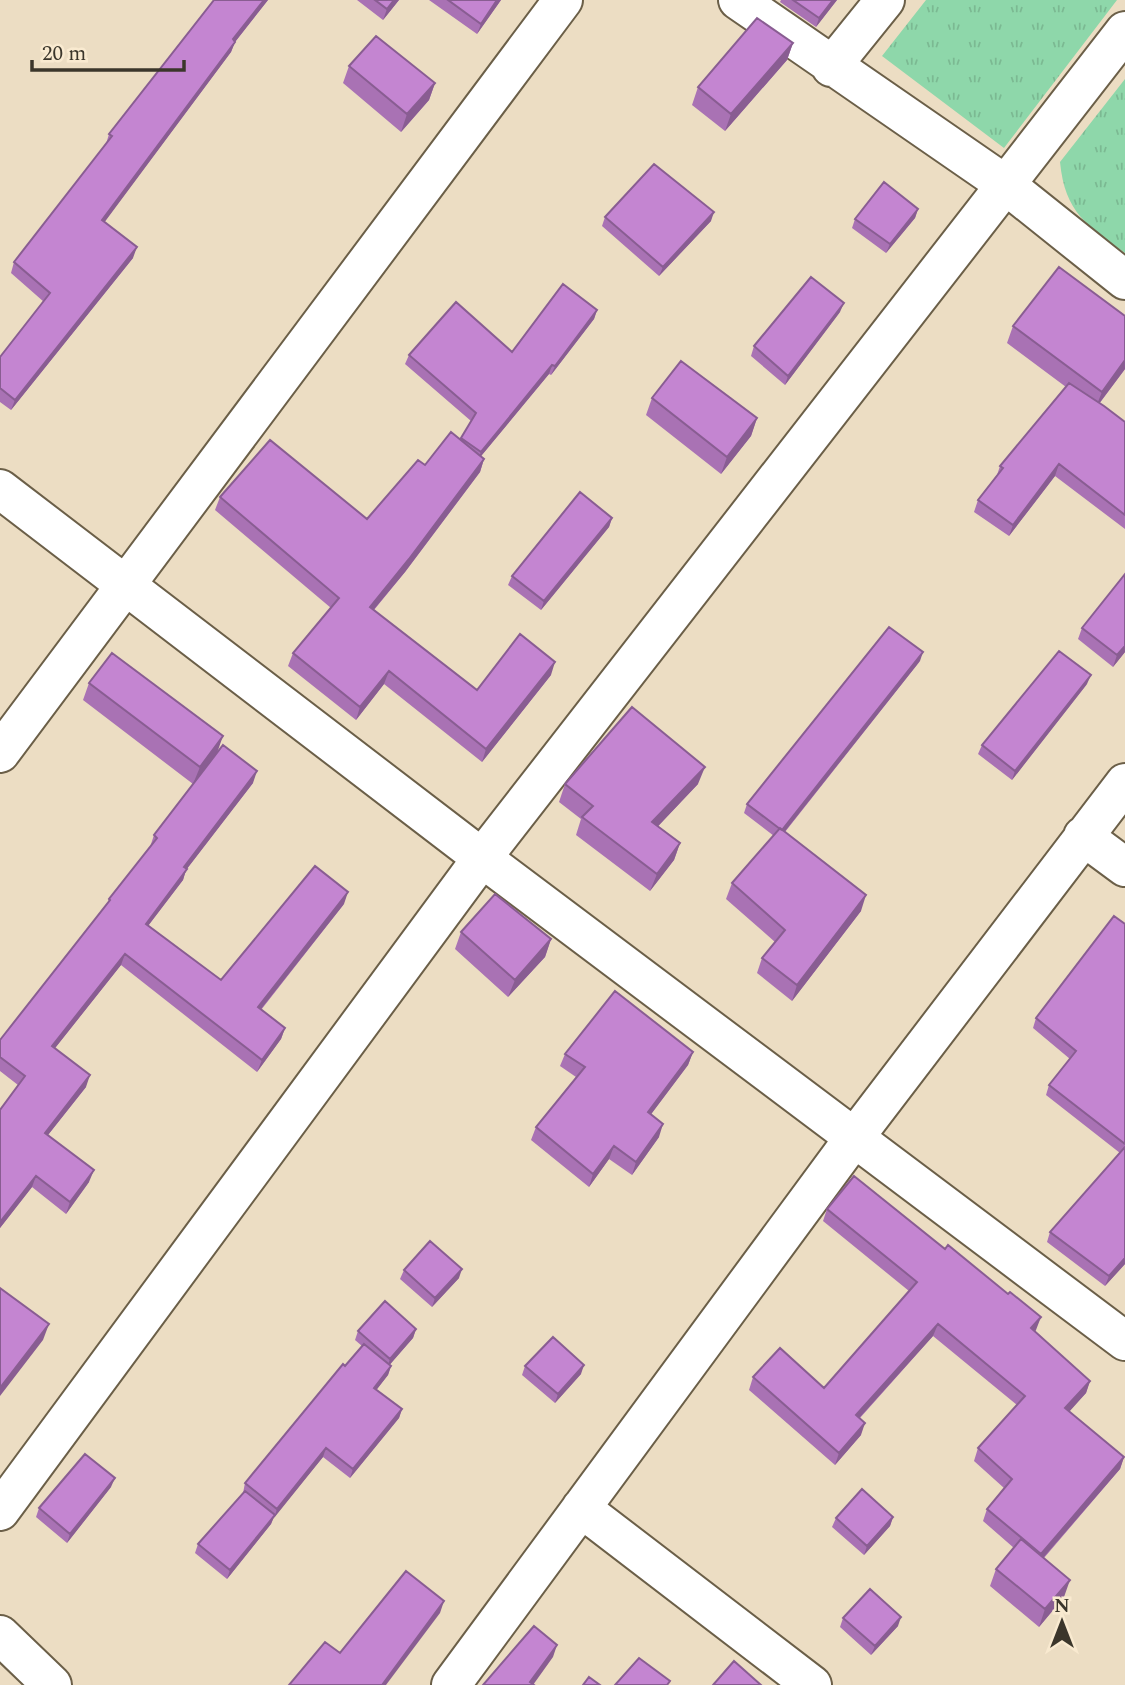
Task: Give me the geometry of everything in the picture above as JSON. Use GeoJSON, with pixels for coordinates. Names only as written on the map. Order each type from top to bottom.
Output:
{"type":"FeatureCollection","features":[{"type":"Feature","properties":{"kind":"street"},"geometry":{"type":"LineString","coordinates":[[0,752],[127,586],[563,0]]}},
{"type":"Feature","properties":{"kind":"street"},"geometry":{"type":"LineString","coordinates":[[738,0],[1006,185],[1125,280]]}},
{"type":"Feature","properties":{"kind":"street"},"geometry":{"type":"LineString","coordinates":[[831,66],[884,0]]}},
{"type":"Feature","properties":{"kind":"street"},"geometry":{"type":"LineString","coordinates":[[0,1511],[482,858],[1125,31]]}},
{"type":"Feature","properties":{"kind":"street"},"geometry":{"type":"LineString","coordinates":[[0,489],[482,858],[1125,1341]]}},
{"type":"Feature","properties":{"kind":"street"},"geometry":{"type":"LineString","coordinates":[[451,1685],[854,1138],[1125,783]]}},
{"type":"Feature","properties":{"kind":"street"},"geometry":{"type":"LineString","coordinates":[[1083,836],[1125,867]]}},
{"type":"Feature","properties":{"kind":"street"},"geometry":{"type":"LineString","coordinates":[[581,1508],[812,1685]]}},
{"type":"Feature","properties":{"kind":"street"},"geometry":{"type":"LineString","coordinates":[[0,1635],[52,1685]]}},
{"type":"Feature","properties":{"kind":"green space"},"geometry":{"type":"Polygon","coordinates":[[[926,0],[1117,0],[1004,148],[882,56],[926,0]]]}},
{"type":"Feature","properties":{"kind":"green space"},"geometry":{"type":"Polygon","coordinates":[[[1125,79],[1125,253],[1080,216],[1067,194],[1060,162],[1125,79]]]}},
{"type":"Feature","properties":{"kind":"building"},"geometry":{"type":"Polygon","coordinates":[[[214,0],[264,0],[102,220],[137,247],[15,400],[0,388],[0,357],[50,293],[14,262],[112,136],[109,134],[214,0]]]}},
{"type":"Feature","properties":{"kind":"building"},"geometry":{"type":"Polygon","coordinates":[[[375,0],[394,0],[387,9],[375,0]]]}},
{"type":"Feature","properties":{"kind":"building"},"geometry":{"type":"Polygon","coordinates":[[[448,0],[497,0],[481,24],[448,0]]]}},
{"type":"Feature","properties":{"kind":"building"},"geometry":{"type":"Polygon","coordinates":[[[793,0],[833,0],[819,18],[793,0]]]}},
{"type":"Feature","properties":{"kind":"building"},"geometry":{"type":"Polygon","coordinates":[[[757,18],[793,43],[731,114],[698,87],[757,18]]]}},
{"type":"Feature","properties":{"kind":"building"},"geometry":{"type":"Polygon","coordinates":[[[376,36],[435,83],[407,114],[349,66],[376,36]]]}},
{"type":"Feature","properties":{"kind":"building"},"geometry":{"type":"Polygon","coordinates":[[[654,164],[714,212],[663,267],[605,217],[654,164]]]}},
{"type":"Feature","properties":{"kind":"building"},"geometry":{"type":"Polygon","coordinates":[[[884,182],[918,209],[890,244],[855,219],[884,182]]]}},
{"type":"Feature","properties":{"kind":"building"},"geometry":{"type":"Polygon","coordinates":[[[1059,267],[1125,316],[1125,360],[1102,392],[1013,326],[1059,267]]]}},
{"type":"Feature","properties":{"kind":"building"},"geometry":{"type":"Polygon","coordinates":[[[811,277],[844,303],[788,376],[754,346],[811,277]]]}},
{"type":"Feature","properties":{"kind":"building"},"geometry":{"type":"Polygon","coordinates":[[[563,284],[597,310],[555,366],[552,365],[481,452],[461,438],[476,413],[409,355],[456,302],[512,352],[563,284]]]}},
{"type":"Feature","properties":{"kind":"building"},"geometry":{"type":"Polygon","coordinates":[[[681,361],[757,418],[727,457],[652,398],[681,361]]]}},
{"type":"Feature","properties":{"kind":"building"},"geometry":{"type":"Polygon","coordinates":[[[1069,383],[1125,422],[1125,515],[1059,464],[1013,525],[978,500],[1003,468],[1000,466],[1069,383]]]}},
{"type":"Feature","properties":{"kind":"building"},"geometry":{"type":"Polygon","coordinates":[[[451,432],[484,459],[370,607],[477,690],[520,634],[555,662],[486,749],[389,671],[360,707],[293,653],[339,598],[220,497],[270,440],[367,519],[418,460],[425,465],[451,432]]]}},
{"type":"Feature","properties":{"kind":"building"},"geometry":{"type":"Polygon","coordinates":[[[580,492],[612,518],[544,601],[512,576],[580,492]]]}},
{"type":"Feature","properties":{"kind":"building"},"geometry":{"type":"Polygon","coordinates":[[[1125,574],[1125,646],[1117,655],[1082,628],[1125,574]]]}},
{"type":"Feature","properties":{"kind":"building"},"geometry":{"type":"Polygon","coordinates":[[[889,627],[923,652],[782,830],[780,829],[747,804],[889,627]]]}},
{"type":"Feature","properties":{"kind":"building"},"geometry":{"type":"Polygon","coordinates":[[[1059,651],[1091,675],[1015,771],[982,745],[1059,651]]]}},
{"type":"Feature","properties":{"kind":"building"},"geometry":{"type":"Polygon","coordinates":[[[112,653],[223,736],[200,767],[89,683],[112,653]]]}},
{"type":"Feature","properties":{"kind":"building"},"geometry":{"type":"Polygon","coordinates":[[[632,707],[705,767],[652,822],[680,843],[657,874],[582,817],[593,806],[565,784],[632,707]]]}},
{"type":"Feature","properties":{"kind":"building"},"geometry":{"type":"Polygon","coordinates":[[[223,745],[257,771],[184,867],[187,869],[146,924],[221,980],[315,866],[348,892],[258,1007],[285,1028],[262,1060],[125,954],[52,1046],[90,1075],[45,1133],[94,1170],[70,1202],[36,1176],[0,1222],[0,1110],[25,1076],[0,1057],[0,1040],[157,838],[154,835],[223,745]]]}},
{"type":"Feature","properties":{"kind":"building"},"geometry":{"type":"Polygon","coordinates":[[[780,828],[866,895],[797,985],[762,958],[785,930],[732,883],[780,828]]]}},
{"type":"Feature","properties":{"kind":"building"},"geometry":{"type":"Polygon","coordinates":[[[495,894],[551,939],[515,980],[461,932],[495,894]]]}},
{"type":"Feature","properties":{"kind":"building"},"geometry":{"type":"Polygon","coordinates":[[[1114,916],[1125,924],[1125,1144],[1049,1085],[1076,1051],[1036,1018],[1114,916]]]}},
{"type":"Feature","properties":{"kind":"building"},"geometry":{"type":"Polygon","coordinates":[[[615,991],[693,1052],[648,1112],[663,1124],[636,1162],[614,1146],[593,1174],[536,1127],[585,1067],[565,1054],[615,991]]]}},
{"type":"Feature","properties":{"kind":"building"},"geometry":{"type":"Polygon","coordinates":[[[1125,1147],[1125,1258],[1109,1276],[1050,1232],[1125,1147]]]}},
{"type":"Feature","properties":{"kind":"building"},"geometry":{"type":"Polygon","coordinates":[[[854,1176],[945,1249],[948,1245],[1041,1317],[1031,1328],[1090,1381],[1065,1408],[1124,1457],[1041,1554],[987,1509],[1012,1479],[978,1448],[1025,1396],[938,1324],[856,1415],[865,1423],[839,1453],[753,1377],[780,1348],[824,1388],[917,1282],[827,1209],[854,1176]]]}},
{"type":"Feature","properties":{"kind":"building"},"geometry":{"type":"Polygon","coordinates":[[[430,1241],[462,1269],[435,1298],[404,1270],[430,1241]]]}},
{"type":"Feature","properties":{"kind":"building"},"geometry":{"type":"Polygon","coordinates":[[[0,1288],[49,1324],[0,1388],[0,1288]]]}},
{"type":"Feature","properties":{"kind":"building"},"geometry":{"type":"Polygon","coordinates":[[[385,1301],[416,1329],[390,1359],[358,1331],[385,1301]]]}},
{"type":"Feature","properties":{"kind":"building"},"geometry":{"type":"Polygon","coordinates":[[[553,1337],[584,1365],[558,1394],[525,1366],[553,1337]]]}},
{"type":"Feature","properties":{"kind":"building"},"geometry":{"type":"Polygon","coordinates":[[[364,1344],[391,1366],[374,1388],[402,1409],[353,1469],[326,1448],[277,1509],[245,1483],[343,1364],[345,1366],[364,1344]]]}},
{"type":"Feature","properties":{"kind":"building"},"geometry":{"type":"Polygon","coordinates":[[[85,1454],[115,1478],[70,1534],[39,1508],[85,1454]]]}},
{"type":"Feature","properties":{"kind":"building"},"geometry":{"type":"Polygon","coordinates":[[[862,1489],[893,1517],[867,1546],[836,1518],[862,1489]]]}},
{"type":"Feature","properties":{"kind":"building"},"geometry":{"type":"Polygon","coordinates":[[[245,1491],[275,1515],[230,1570],[198,1544],[245,1491]]]}},
{"type":"Feature","properties":{"kind":"building"},"geometry":{"type":"Polygon","coordinates":[[[1021,1539],[1070,1580],[1045,1609],[996,1569],[1021,1539]]]}},
{"type":"Feature","properties":{"kind":"building"},"geometry":{"type":"Polygon","coordinates":[[[406,1571],[444,1601],[382,1685],[289,1685],[325,1642],[340,1653],[406,1571]]]}},
{"type":"Feature","properties":{"kind":"building"},"geometry":{"type":"Polygon","coordinates":[[[870,1589],[901,1617],[875,1646],[843,1618],[870,1589]]]}},
{"type":"Feature","properties":{"kind":"building"},"geometry":{"type":"Polygon","coordinates":[[[534,1626],[557,1645],[530,1682],[534,1685],[483,1685],[534,1626]]]}},
{"type":"Feature","properties":{"kind":"building"},"geometry":{"type":"Polygon","coordinates":[[[639,1658],[670,1681],[667,1685],[615,1685],[639,1658]]]}},
{"type":"Feature","properties":{"kind":"building"},"geometry":{"type":"Polygon","coordinates":[[[734,1661],[761,1685],[713,1685],[734,1661]]]}},
{"type":"Feature","properties":{"kind":"building"},"geometry":{"type":"Polygon","coordinates":[[[589,1677],[600,1685],[583,1685],[589,1677]]]}}]}
